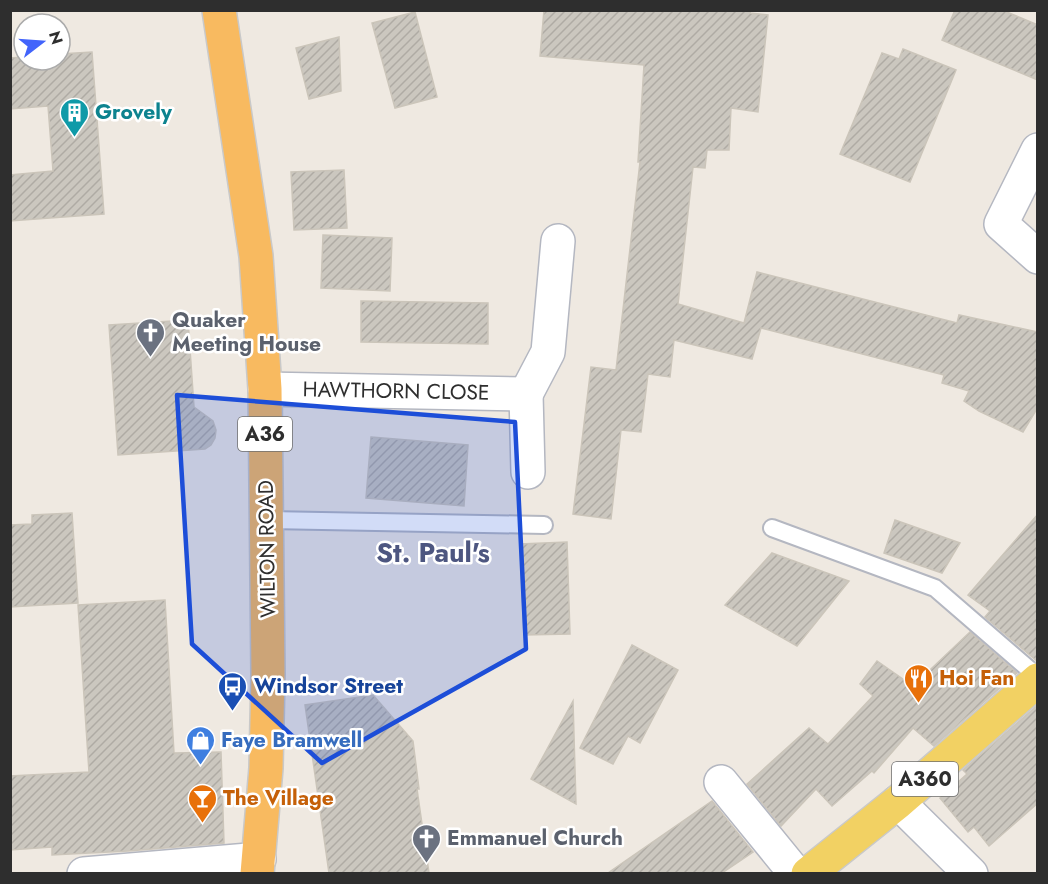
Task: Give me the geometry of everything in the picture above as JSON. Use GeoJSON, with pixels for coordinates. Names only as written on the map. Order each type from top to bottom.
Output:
{"type":"FeatureCollection","features":[{"type":"Feature","properties":{"kind":"highway","name":"WILTON ROAD"},"geometry":{"type":"LineString","coordinates":[[219,10],[256,256],[265,389],[268,520],[267,757],[258,866]]}},
{"type":"Feature","properties":{"kind":"main road","name":"A360"},"geometry":{"type":"LineString","coordinates":[[808,873],[898,802],[1038,678]]}},
{"type":"Feature","properties":{"kind":"street"},"geometry":{"type":"LineString","coordinates":[[1038,150],[1001,224],[1038,257]]}},
{"type":"Feature","properties":{"kind":"street"},"geometry":{"type":"LineString","coordinates":[[528,472],[526,394],[548,352],[558,241]]}},
{"type":"Feature","properties":{"kind":"street","name":"HAWTHORN CLOSE"},"geometry":{"type":"LineString","coordinates":[[265,389],[526,394]]}},
{"type":"Feature","properties":{"kind":"street"},"geometry":{"type":"LineString","coordinates":[[720,782],[796,873]]}},
{"type":"Feature","properties":{"kind":"street"},"geometry":{"type":"LineString","coordinates":[[898,802],[971,873]]}},
{"type":"Feature","properties":{"kind":"street"},"geometry":{"type":"LineString","coordinates":[[84,873],[258,866]]}},
{"type":"Feature","properties":{"kind":"lane"},"geometry":{"type":"LineString","coordinates":[[268,520],[544,525]]}},
{"type":"Feature","properties":{"kind":"lane"},"geometry":{"type":"LineString","coordinates":[[772,528],[935,588],[1038,678]]}},
{"type":"Feature","properties":{"kind":"highlighted area"},"geometry":{"type":"Polygon","coordinates":[[[177,395],[515,422],[526,649],[322,763],[192,644],[177,395]]]}},
{"type":"Feature","properties":{"kind":"building"},"geometry":{"type":"Polygon","coordinates":[[[544,10],[751,10],[750,13],[768,15],[758,112],[731,108],[729,150],[707,150],[705,168],[693,167],[678,304],[744,323],[757,272],[957,323],[959,315],[1038,332],[1038,407],[1023,432],[979,411],[964,401],[969,391],[942,383],[944,375],[761,328],[752,359],[674,340],[670,377],[648,374],[641,432],[621,430],[611,519],[573,514],[591,367],[616,370],[640,162],[638,162],[644,65],[540,56],[544,10]]]}},
{"type":"Feature","properties":{"kind":"building"},"geometry":{"type":"Polygon","coordinates":[[[955,10],[1002,10],[1038,25],[1038,80],[942,40],[955,10]]]}},
{"type":"Feature","properties":{"kind":"building"},"geometry":{"type":"Polygon","coordinates":[[[415,12],[437,97],[395,108],[372,23],[415,12]]]}},
{"type":"Feature","properties":{"kind":"building"},"geometry":{"type":"Polygon","coordinates":[[[339,37],[341,91],[309,99],[296,48],[339,37]]]}},
{"type":"Feature","properties":{"kind":"building"},"geometry":{"type":"Polygon","coordinates":[[[903,49],[956,70],[910,182],[840,154],[882,53],[899,59],[903,49]]]}},
{"type":"Feature","properties":{"kind":"building","name":"Grovely"},"geometry":{"type":"Polygon","coordinates":[[[92,52],[104,214],[10,221],[10,175],[53,171],[48,106],[10,109],[10,58],[12,58],[12,72],[72,72],[72,53],[92,52]]]}},
{"type":"Feature","properties":{"kind":"building"},"geometry":{"type":"Polygon","coordinates":[[[344,170],[347,228],[294,230],[291,172],[344,170]]]}},
{"type":"Feature","properties":{"kind":"building"},"geometry":{"type":"Polygon","coordinates":[[[323,235],[392,238],[390,291],[321,288],[323,235]]]}},
{"type":"Feature","properties":{"kind":"building"},"geometry":{"type":"Polygon","coordinates":[[[361,301],[488,303],[488,344],[361,342],[361,301]]]}},
{"type":"Feature","properties":{"kind":"building","name":"Quaker Meeting House"},"geometry":{"type":"Polygon","coordinates":[[[188,320],[194,407],[213,421],[216,430],[215,438],[205,449],[118,455],[109,325],[188,320]]]}},
{"type":"Feature","properties":{"kind":"building"},"geometry":{"type":"Polygon","coordinates":[[[371,437],[468,445],[464,506],[366,498],[371,437]]]}},
{"type":"Feature","properties":{"kind":"building"},"geometry":{"type":"Polygon","coordinates":[[[72,513],[78,603],[10,607],[10,525],[32,524],[32,515],[72,513]]]}},
{"type":"Feature","properties":{"kind":"building"},"geometry":{"type":"Polygon","coordinates":[[[1038,514],[1038,662],[985,617],[990,611],[968,595],[1038,514]]]}},
{"type":"Feature","properties":{"kind":"building"},"geometry":{"type":"Polygon","coordinates":[[[895,520],[960,543],[942,573],[884,553],[895,520]]]}},
{"type":"Feature","properties":{"kind":"building"},"geometry":{"type":"Polygon","coordinates":[[[567,542],[570,634],[524,635],[520,544],[567,542]]]}},
{"type":"Feature","properties":{"kind":"building"},"geometry":{"type":"Polygon","coordinates":[[[772,553],[849,581],[797,646],[725,605],[772,553]]]}},
{"type":"Feature","properties":{"kind":"building"},"geometry":{"type":"Polygon","coordinates":[[[165,600],[174,753],[221,752],[224,843],[52,855],[52,847],[10,850],[10,776],[89,772],[78,605],[165,600]]]}},
{"type":"Feature","properties":{"kind":"building"},"geometry":{"type":"Polygon","coordinates":[[[970,632],[1017,673],[934,746],[913,728],[874,773],[872,771],[832,806],[816,789],[781,826],[747,784],[809,728],[828,744],[873,696],[860,684],[877,661],[913,686],[970,632]]]}},
{"type":"Feature","properties":{"kind":"building"},"geometry":{"type":"Polygon","coordinates":[[[632,645],[678,670],[640,743],[628,736],[613,764],[580,748],[632,645]]]}},
{"type":"Feature","properties":{"kind":"building"},"geometry":{"type":"Polygon","coordinates":[[[373,695],[413,741],[419,789],[417,789],[429,873],[329,873],[305,705],[373,695]]]}},
{"type":"Feature","properties":{"kind":"building"},"geometry":{"type":"Polygon","coordinates":[[[573,701],[576,804],[531,779],[573,701]]]}},
{"type":"Feature","properties":{"kind":"building"},"geometry":{"type":"Polygon","coordinates":[[[1038,705],[1038,803],[989,846],[974,827],[968,832],[940,798],[967,774],[963,770],[1038,705]]]}},
{"type":"Feature","properties":{"kind":"building"},"geometry":{"type":"Polygon","coordinates":[[[712,801],[753,852],[722,873],[608,873],[712,801]]]}},
{"type":"Feature","properties":{"kind":"place","name":"Grovely"},"geometry":{"type":"Point","coordinates":[74,138]}},
{"type":"Feature","properties":{"kind":"place","name":"Quaker Meeting House"},"geometry":{"type":"Point","coordinates":[151,358]}},
{"type":"Feature","properties":{"kind":"place","name":"Hoi Fan"},"geometry":{"type":"Point","coordinates":[918,704]}},
{"type":"Feature","properties":{"kind":"place","name":"Windsor Street"},"geometry":{"type":"Point","coordinates":[233,712]}},
{"type":"Feature","properties":{"kind":"place","name":"Faye Bramwell"},"geometry":{"type":"Point","coordinates":[200,766]}},
{"type":"Feature","properties":{"kind":"place","name":"The Village"},"geometry":{"type":"Point","coordinates":[202,824]}},
{"type":"Feature","properties":{"kind":"place","name":"Emmanuel Church"},"geometry":{"type":"Point","coordinates":[426,864]}},
{"type":"Feature","properties":{"kind":"district","name":"St. Paul's"},"geometry":{"type":"Point","coordinates":[433,553]}}]}
